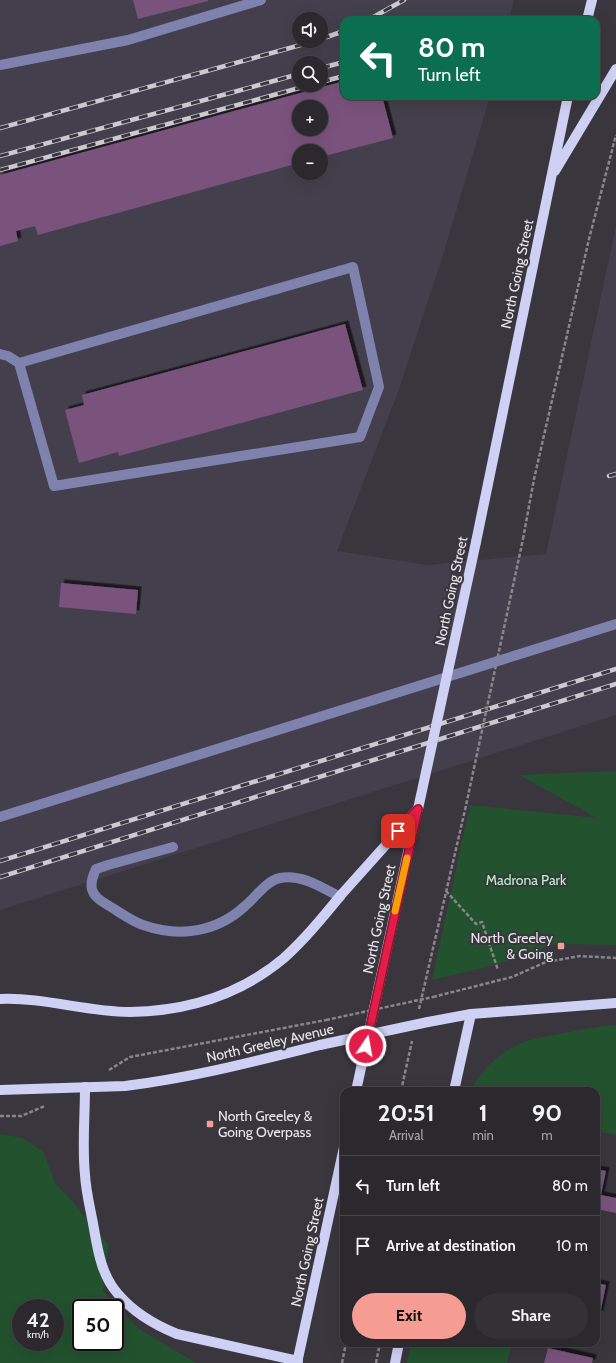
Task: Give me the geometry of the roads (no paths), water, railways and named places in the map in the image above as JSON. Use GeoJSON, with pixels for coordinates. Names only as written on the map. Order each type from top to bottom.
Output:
{"type":"FeatureCollection","features":[{"type":"Feature","properties":{"kind":"main road"},"geometry":{"type":"LineString","coordinates":[[587,16],[592,0]]}},
{"type":"Feature","properties":{"kind":"main road"},"geometry":{"type":"LineString","coordinates":[[600,96],[616,69]]}},
{"type":"Feature","properties":{"kind":"main road","name":"North Going Street"},"geometry":{"type":"LineString","coordinates":[[357,1087],[476,542],[567,100]]}},
{"type":"Feature","properties":{"kind":"main road"},"geometry":{"type":"LineString","coordinates":[[551,178],[598,100]]}},
{"type":"Feature","properties":{"kind":"main road"},"geometry":{"type":"LineString","coordinates":[[0,999],[42,1001],[90,1010],[129,1012],[167,1010],[186,1007],[232,991],[254,979],[283,958],[315,927],[418,809]]}},
{"type":"Feature","properties":{"kind":"main road","name":"North Greeley Avenue"},"geometry":{"type":"LineString","coordinates":[[0,1090],[85,1088],[145,1084],[239,1066],[320,1045],[471,1014],[616,1003]]}},
{"type":"Feature","properties":{"kind":"main road"},"geometry":{"type":"LineString","coordinates":[[455,1087],[471,1014]]}},
{"type":"Feature","properties":{"kind":"main road"},"geometry":{"type":"LineString","coordinates":[[85,1088],[84,1165],[86,1188],[102,1266],[108,1281],[117,1293],[130,1307],[145,1318],[160,1327],[177,1334],[297,1362]]}},
{"type":"Feature","properties":{"kind":"main road","name":"North Going Street"},"geometry":{"type":"LineString","coordinates":[[297,1362],[340,1166]]}},
{"type":"Feature","properties":{"kind":"main road"},"geometry":{"type":"LineString","coordinates":[[395,1363],[398,1347]]}},
{"type":"Feature","properties":{"kind":"lane"},"geometry":{"type":"LineString","coordinates":[[0,65],[128,40],[261,0]]}},
{"type":"Feature","properties":{"kind":"lane"},"geometry":{"type":"LineString","coordinates":[[0,354],[8,356],[19,363],[54,486],[360,437],[378,386],[353,267],[19,363]]}},
{"type":"Feature","properties":{"kind":"lane"},"geometry":{"type":"LineString","coordinates":[[0,817],[616,624]]}},
{"type":"Feature","properties":{"kind":"lane"},"geometry":{"type":"LineString","coordinates":[[173,846],[108,864],[96,870],[92,878],[92,890],[97,899],[142,925],[161,930],[178,932],[196,931],[215,926],[231,918],[255,898],[267,884],[278,879],[290,877],[306,880],[340,897]]}},
{"type":"Feature","properties":{"kind":"railway"},"geometry":{"type":"LineString","coordinates":[[375,16],[404,0]]}},
{"type":"Feature","properties":{"kind":"railway"},"geometry":{"type":"LineString","coordinates":[[328,37],[340,32]]}},
{"type":"Feature","properties":{"kind":"railway"},"geometry":{"type":"LineString","coordinates":[[0,128],[292,47]]}},
{"type":"Feature","properties":{"kind":"railway"},"geometry":{"type":"LineString","coordinates":[[328,66],[340,63]]}},
{"type":"Feature","properties":{"kind":"railway"},"geometry":{"type":"LineString","coordinates":[[0,156],[292,76]]}},
{"type":"Feature","properties":{"kind":"railway"},"geometry":{"type":"LineString","coordinates":[[328,80],[340,77]]}},
{"type":"Feature","properties":{"kind":"railway"},"geometry":{"type":"LineString","coordinates":[[0,170],[292,90]]}},
{"type":"Feature","properties":{"kind":"railway"},"geometry":{"type":"LineString","coordinates":[[609,476],[616,474]]}},
{"type":"Feature","properties":{"kind":"railway"},"geometry":{"type":"LineString","coordinates":[[0,861],[616,669]]}},
{"type":"Feature","properties":{"kind":"railway"},"geometry":{"type":"LineString","coordinates":[[0,877],[616,684]]}},
{"type":"Feature","properties":{"kind":"place","name":"North Greeley & Going"},"geometry":{"type":"Point","coordinates":[561,946]}},
{"type":"Feature","properties":{"kind":"place","name":"North Greeley & Going Overpass"},"geometry":{"type":"Point","coordinates":[210,1124]}},
{"type":"Feature","properties":{"kind":"park label","name":"Madrona Park"},"geometry":{"type":"Point","coordinates":[526,880]}}]}
